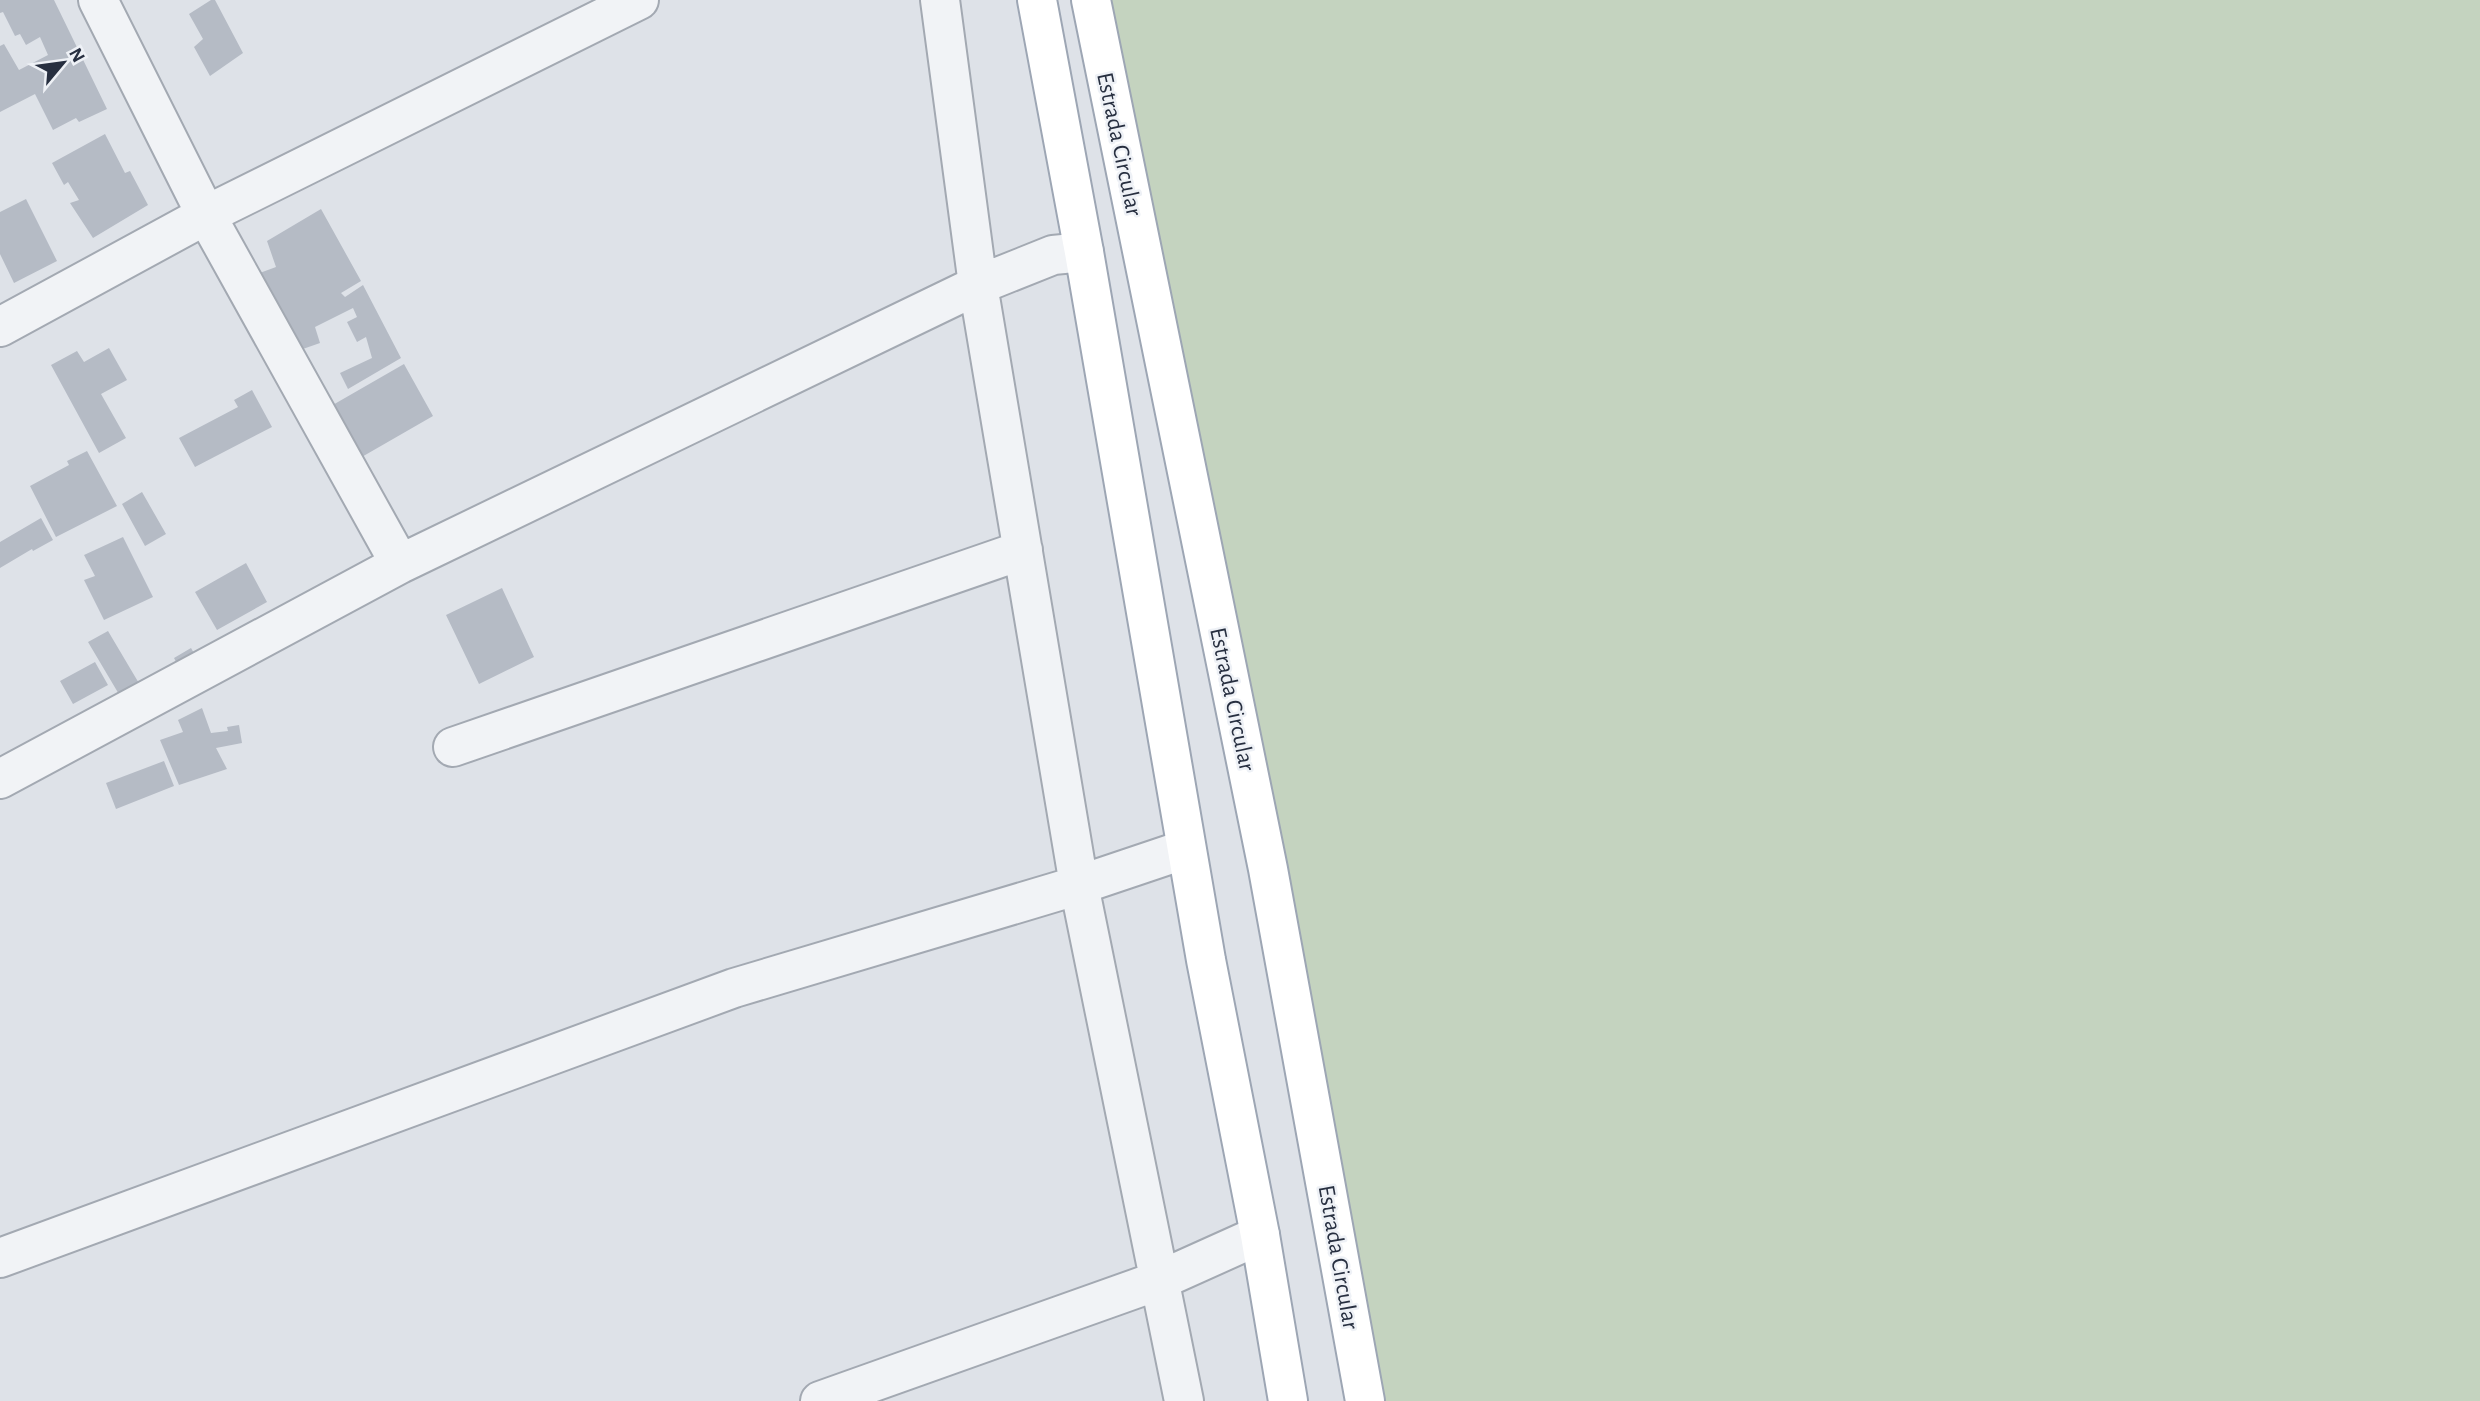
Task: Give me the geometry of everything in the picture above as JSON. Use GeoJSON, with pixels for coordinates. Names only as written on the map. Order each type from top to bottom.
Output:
{"type":"FeatureCollection","features":[{"type":"Feature","properties":{"kind":"main road"},"geometry":{"type":"LineString","coordinates":[[1037,0],[1084,252],[1186,849],[1260,1235],[1288,1401]]}},
{"type":"Feature","properties":{"kind":"main road","name":"Estrada Circular"},"geometry":{"type":"LineString","coordinates":[[1091,0],[1268,869],[1365,1401]]}},
{"type":"Feature","properties":{"kind":"street"},"geometry":{"type":"LineString","coordinates":[[98,0],[206,215],[400,564]]}},
{"type":"Feature","properties":{"kind":"street"},"geometry":{"type":"LineString","coordinates":[[0,327],[206,215],[639,0]]}},
{"type":"Feature","properties":{"kind":"street"},"geometry":{"type":"LineString","coordinates":[[940,0],[978,285],[1079,885],[1184,1401]]}},
{"type":"Feature","properties":{"kind":"street"},"geometry":{"type":"LineString","coordinates":[[0,779],[400,564],[978,285],[1053,255],[1084,252]]}},
{"type":"Feature","properties":{"kind":"street"},"geometry":{"type":"LineString","coordinates":[[453,747],[1023,550]]}},
{"type":"Feature","properties":{"kind":"street"},"geometry":{"type":"LineString","coordinates":[[0,1258],[734,988],[1079,885],[1186,849]]}},
{"type":"Feature","properties":{"kind":"street"},"geometry":{"type":"LineString","coordinates":[[820,1401],[1160,1280],[1260,1235]]}},
{"type":"Feature","properties":{"kind":"green space"},"geometry":{"type":"Polygon","coordinates":[[[1075,0],[2480,0],[2480,1401],[1361,1401],[1075,0]]]}},
{"type":"Feature","properties":{"kind":"building"},"geometry":{"type":"Polygon","coordinates":[[[0,0],[54,0],[107,109],[79,122],[76,118],[53,130],[35,94],[0,112],[0,46],[4,44],[19,70],[48,55],[40,37],[26,45],[20,34],[15,36],[3,12],[0,13],[0,0]]]}},
{"type":"Feature","properties":{"kind":"building"},"geometry":{"type":"Polygon","coordinates":[[[215,0],[243,53],[210,76],[194,47],[203,39],[189,14],[215,0]]]}},
{"type":"Feature","properties":{"kind":"building"},"geometry":{"type":"Polygon","coordinates":[[[105,134],[125,173],[130,171],[148,205],[93,238],[70,203],[79,200],[68,182],[64,185],[52,163],[105,134]]]}},
{"type":"Feature","properties":{"kind":"building"},"geometry":{"type":"Polygon","coordinates":[[[26,199],[57,261],[14,283],[0,254],[0,212],[26,199]]]}},
{"type":"Feature","properties":{"kind":"building"},"geometry":{"type":"Polygon","coordinates":[[[321,209],[361,281],[341,293],[345,297],[363,285],[401,358],[348,389],[340,373],[372,358],[366,337],[357,342],[347,322],[357,317],[353,308],[315,327],[320,343],[300,350],[257,274],[276,267],[267,241],[321,209]]]}},
{"type":"Feature","properties":{"kind":"building"},"geometry":{"type":"Polygon","coordinates":[[[109,348],[127,380],[101,394],[126,438],[99,453],[51,365],[77,351],[84,362],[109,348]]]}},
{"type":"Feature","properties":{"kind":"building"},"geometry":{"type":"Polygon","coordinates":[[[404,364],[433,416],[360,458],[331,406],[404,364]]]}},
{"type":"Feature","properties":{"kind":"building"},"geometry":{"type":"Polygon","coordinates":[[[252,390],[272,427],[195,467],[179,438],[238,407],[234,400],[252,390]]]}},
{"type":"Feature","properties":{"kind":"building"},"geometry":{"type":"Polygon","coordinates":[[[87,451],[117,506],[56,537],[30,486],[69,465],[67,461],[87,451]]]}},
{"type":"Feature","properties":{"kind":"building"},"geometry":{"type":"Polygon","coordinates":[[[142,492],[166,534],[145,546],[122,504],[142,492]]]}},
{"type":"Feature","properties":{"kind":"building"},"geometry":{"type":"Polygon","coordinates":[[[41,518],[53,540],[0,568],[0,542],[41,518]]]}},
{"type":"Feature","properties":{"kind":"building"},"geometry":{"type":"Polygon","coordinates":[[[123,537],[153,597],[104,620],[84,580],[95,576],[84,555],[123,537]]]}},
{"type":"Feature","properties":{"kind":"building"},"geometry":{"type":"Polygon","coordinates":[[[246,563],[267,602],[217,630],[195,592],[246,563]]]}},
{"type":"Feature","properties":{"kind":"building"},"geometry":{"type":"Polygon","coordinates":[[[502,588],[534,657],[479,684],[446,615],[502,588]]]}},
{"type":"Feature","properties":{"kind":"building"},"geometry":{"type":"Polygon","coordinates":[[[108,631],[140,685],[120,696],[88,642],[108,631]]]}},
{"type":"Feature","properties":{"kind":"building"},"geometry":{"type":"Polygon","coordinates":[[[191,648],[202,667],[184,677],[174,658],[191,648]]]}},
{"type":"Feature","properties":{"kind":"building"},"geometry":{"type":"Polygon","coordinates":[[[95,662],[108,685],[73,704],[60,681],[95,662]]]}},
{"type":"Feature","properties":{"kind":"building"},"geometry":{"type":"Polygon","coordinates":[[[202,708],[211,733],[228,731],[227,727],[239,725],[242,743],[216,748],[227,769],[179,785],[160,740],[183,732],[178,720],[202,708]]]}},
{"type":"Feature","properties":{"kind":"building"},"geometry":{"type":"Polygon","coordinates":[[[164,761],[174,786],[116,809],[106,783],[164,761]]]}}]}
